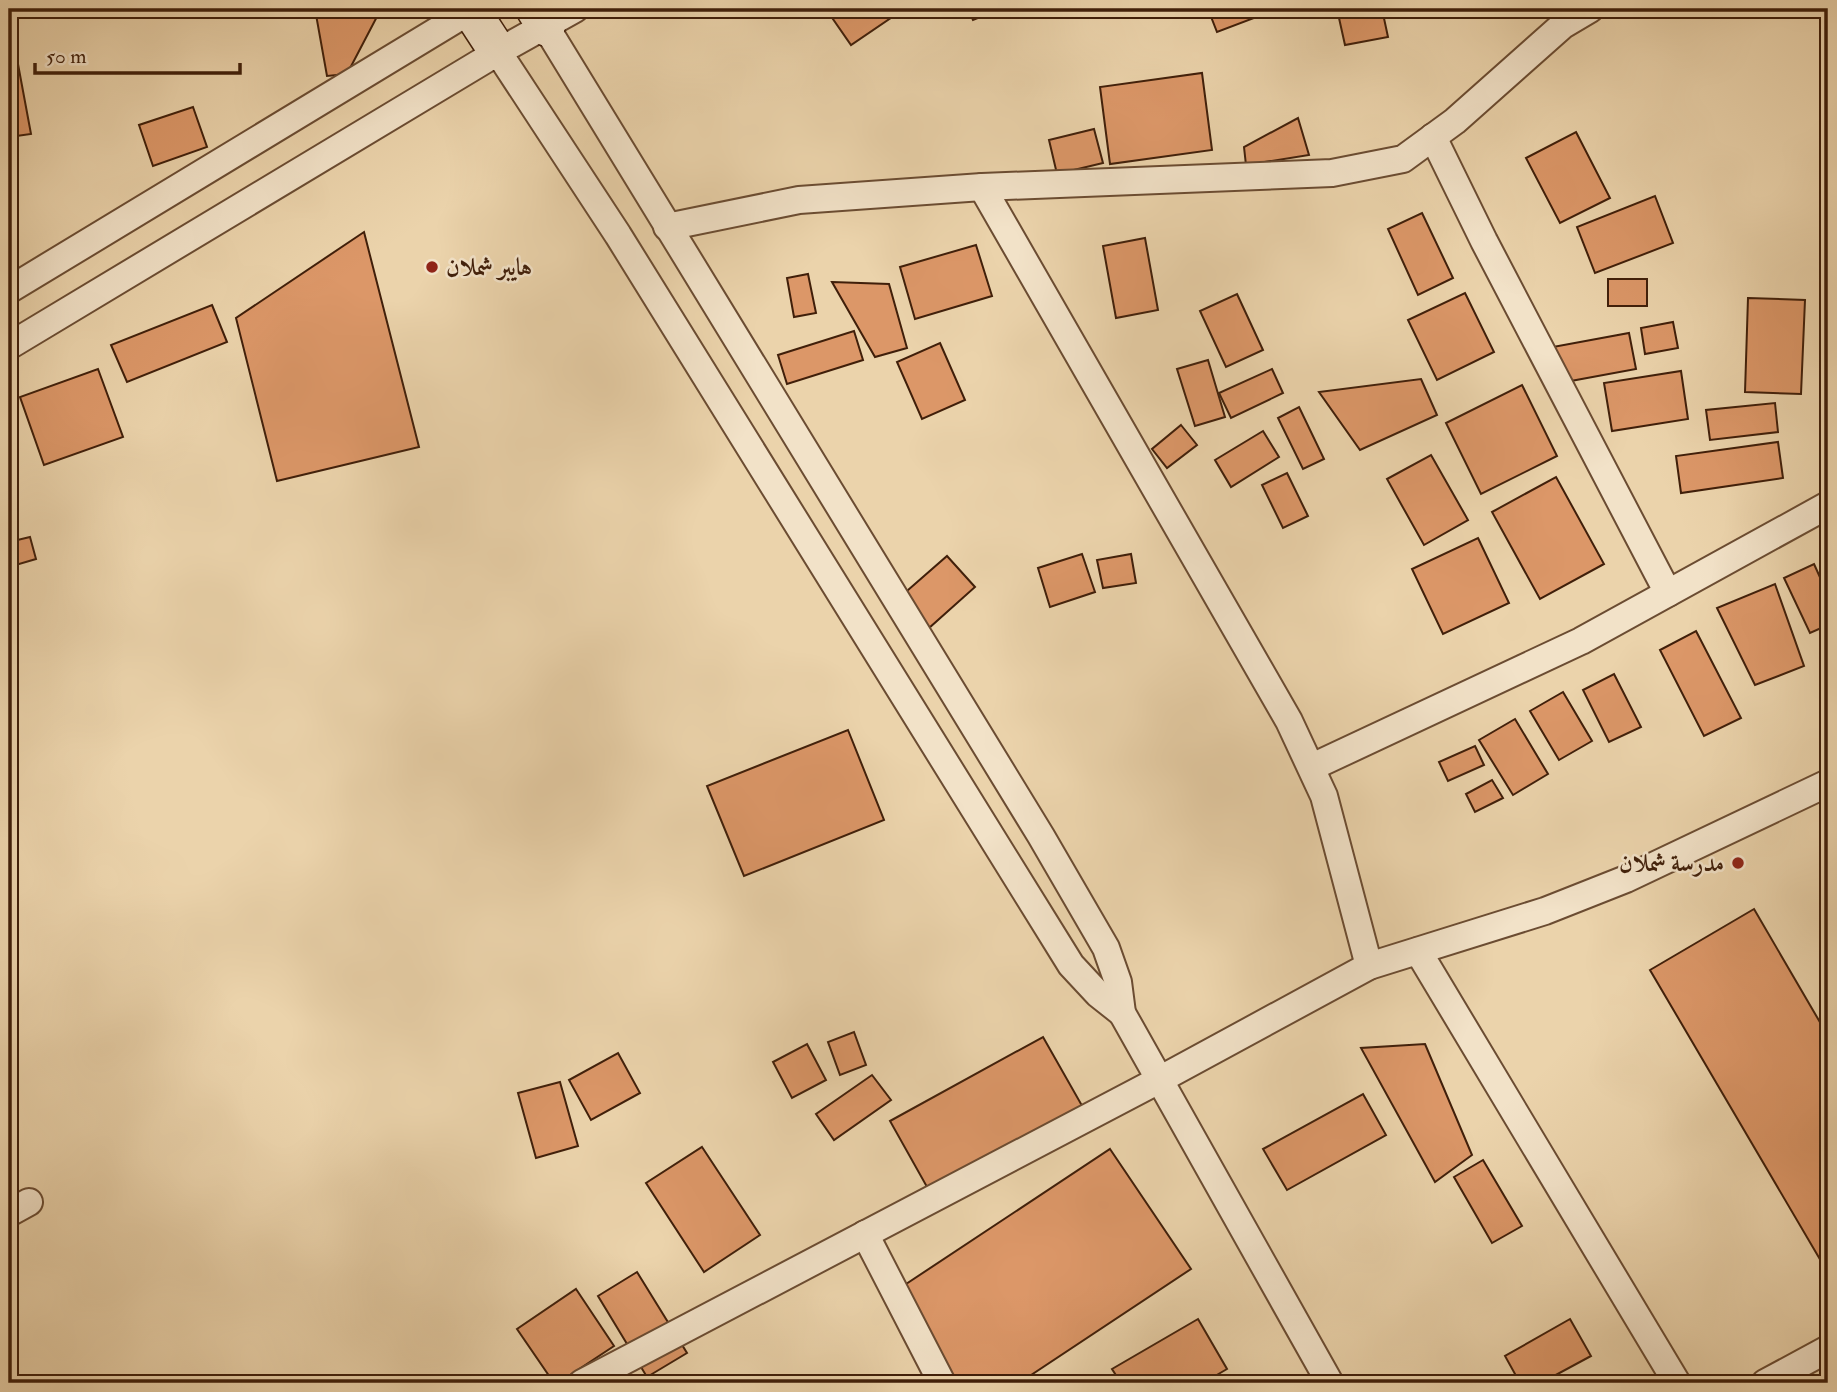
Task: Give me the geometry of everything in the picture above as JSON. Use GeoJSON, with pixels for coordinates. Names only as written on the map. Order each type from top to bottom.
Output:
{"type":"FeatureCollection","features":[{"type":"Feature","properties":{"kind":"street"},"geometry":{"type":"LineString","coordinates":[[9,290],[471,9],[618,235],[1064,954],[1098,994],[1122,1013]]}},
{"type":"Feature","properties":{"kind":"street"},"geometry":{"type":"LineString","coordinates":[[667,227],[799,200],[982,187],[1332,173],[1403,159],[1455,121],[1563,26],[1590,9]]}},
{"type":"Feature","properties":{"kind":"street"},"geometry":{"type":"LineString","coordinates":[[9,346],[498,52],[552,15],[667,227],[1087,915],[1115,968],[1122,1013],[1331,1383]]}},
{"type":"Feature","properties":{"kind":"street"},"geometry":{"type":"LineString","coordinates":[[1433,137],[1484,241],[1668,593]]}},
{"type":"Feature","properties":{"kind":"street"},"geometry":{"type":"LineString","coordinates":[[982,187],[1289,721],[1312,767],[1324,796],[1369,966]]}},
{"type":"Feature","properties":{"kind":"street"},"geometry":{"type":"LineString","coordinates":[[1312,767],[1581,640],[1828,505]]}},
{"type":"Feature","properties":{"kind":"street"},"geometry":{"type":"LineString","coordinates":[[582,1383],[1159,1080],[1369,966],[1545,911],[1626,879],[1828,783]]}},
{"type":"Feature","properties":{"kind":"street"},"geometry":{"type":"LineString","coordinates":[[1418,951],[1677,1383]]}},
{"type":"Feature","properties":{"kind":"street"},"geometry":{"type":"LineString","coordinates":[[865,1234],[942,1383]]}},
{"type":"Feature","properties":{"kind":"street"},"geometry":{"type":"LineString","coordinates":[[1765,1383],[1828,1349]]}},
{"type":"Feature","properties":{"kind":"building"},"geometry":{"type":"Polygon","coordinates":[[[315,9],[381,9],[347,74],[327,76],[315,9]]]}},
{"type":"Feature","properties":{"kind":"building"},"geometry":{"type":"Polygon","coordinates":[[[826,9],[904,9],[851,45],[826,9]]]}},
{"type":"Feature","properties":{"kind":"building"},"geometry":{"type":"Polygon","coordinates":[[[968,9],[1000,9],[973,20],[968,9]]]}},
{"type":"Feature","properties":{"kind":"building"},"geometry":{"type":"Polygon","coordinates":[[[1208,9],[1250,9],[1254,18],[1217,32],[1208,9]]]}},
{"type":"Feature","properties":{"kind":"building"},"geometry":{"type":"Polygon","coordinates":[[[1337,9],[1382,9],[1388,37],[1345,45],[1337,9]]]}},
{"type":"Feature","properties":{"kind":"building"},"geometry":{"type":"Polygon","coordinates":[[[15,48],[31,134],[9,137],[9,49],[15,48]]]}},
{"type":"Feature","properties":{"kind":"building"},"geometry":{"type":"Polygon","coordinates":[[[1202,73],[1212,150],[1110,164],[1100,87],[1202,73]]]}},
{"type":"Feature","properties":{"kind":"building"},"geometry":{"type":"Polygon","coordinates":[[[193,107],[207,147],[153,166],[139,125],[193,107]]]}},
{"type":"Feature","properties":{"kind":"building"},"geometry":{"type":"Polygon","coordinates":[[[1298,118],[1309,155],[1246,165],[1244,147],[1298,118]]]}},
{"type":"Feature","properties":{"kind":"building"},"geometry":{"type":"Polygon","coordinates":[[[1094,129],[1103,163],[1057,174],[1049,140],[1094,129]]]}},
{"type":"Feature","properties":{"kind":"building"},"geometry":{"type":"Polygon","coordinates":[[[1576,132],[1610,198],[1560,223],[1526,158],[1576,132]]]}},
{"type":"Feature","properties":{"kind":"building"},"geometry":{"type":"Polygon","coordinates":[[[1655,196],[1673,243],[1595,273],[1577,227],[1655,196]]]}},
{"type":"Feature","properties":{"kind":"building"},"geometry":{"type":"Polygon","coordinates":[[[1422,213],[1453,278],[1418,295],[1388,229],[1422,213]]]}},
{"type":"Feature","properties":{"kind":"building"},"geometry":{"type":"Polygon","coordinates":[[[364,232],[419,447],[277,481],[236,318],[364,232]]]}},
{"type":"Feature","properties":{"kind":"building"},"geometry":{"type":"Polygon","coordinates":[[[1145,238],[1158,310],[1116,318],[1103,246],[1145,238]]]}},
{"type":"Feature","properties":{"kind":"building"},"geometry":{"type":"Polygon","coordinates":[[[976,245],[992,296],[915,319],[900,267],[976,245]]]}},
{"type":"Feature","properties":{"kind":"building"},"geometry":{"type":"Polygon","coordinates":[[[808,274],[816,313],[794,317],[787,278],[808,274]]]}},
{"type":"Feature","properties":{"kind":"building"},"geometry":{"type":"Polygon","coordinates":[[[1608,279],[1647,279],[1647,306],[1608,306],[1608,279]]]}},
{"type":"Feature","properties":{"kind":"building"},"geometry":{"type":"Polygon","coordinates":[[[832,282],[889,284],[907,348],[875,357],[832,282]]]}},
{"type":"Feature","properties":{"kind":"building"},"geometry":{"type":"Polygon","coordinates":[[[1465,293],[1494,352],[1437,380],[1408,320],[1465,293]]]}},
{"type":"Feature","properties":{"kind":"building"},"geometry":{"type":"Polygon","coordinates":[[[1237,294],[1263,350],[1226,367],[1200,311],[1237,294]]]}},
{"type":"Feature","properties":{"kind":"building"},"geometry":{"type":"Polygon","coordinates":[[[1748,298],[1805,300],[1801,394],[1745,392],[1748,298]]]}},
{"type":"Feature","properties":{"kind":"building"},"geometry":{"type":"Polygon","coordinates":[[[212,305],[227,342],[127,382],[111,345],[212,305]]]}},
{"type":"Feature","properties":{"kind":"building"},"geometry":{"type":"Polygon","coordinates":[[[1673,322],[1678,348],[1645,354],[1641,328],[1673,322]]]}},
{"type":"Feature","properties":{"kind":"building"},"geometry":{"type":"Polygon","coordinates":[[[854,331],[863,360],[787,384],[778,355],[854,331]]]}},
{"type":"Feature","properties":{"kind":"building"},"geometry":{"type":"Polygon","coordinates":[[[1629,333],[1636,369],[1549,385],[1542,349],[1629,333]]]}},
{"type":"Feature","properties":{"kind":"building"},"geometry":{"type":"Polygon","coordinates":[[[940,343],[965,400],[922,419],[897,362],[940,343]]]}},
{"type":"Feature","properties":{"kind":"building"},"geometry":{"type":"Polygon","coordinates":[[[1208,360],[1225,417],[1195,426],[1177,369],[1208,360]]]}},
{"type":"Feature","properties":{"kind":"building"},"geometry":{"type":"Polygon","coordinates":[[[98,369],[123,437],[44,465],[20,397],[98,369]]]}},
{"type":"Feature","properties":{"kind":"building"},"geometry":{"type":"Polygon","coordinates":[[[1272,369],[1283,393],[1231,418],[1219,393],[1272,369]]]}},
{"type":"Feature","properties":{"kind":"building"},"geometry":{"type":"Polygon","coordinates":[[[1681,371],[1688,419],[1612,431],[1604,383],[1681,371]]]}},
{"type":"Feature","properties":{"kind":"building"},"geometry":{"type":"Polygon","coordinates":[[[1421,379],[1437,415],[1360,450],[1319,392],[1421,379]]]}},
{"type":"Feature","properties":{"kind":"building"},"geometry":{"type":"Polygon","coordinates":[[[1522,385],[1557,456],[1481,494],[1446,423],[1522,385]]]}},
{"type":"Feature","properties":{"kind":"building"},"geometry":{"type":"Polygon","coordinates":[[[1775,403],[1778,432],[1710,440],[1706,410],[1775,403]]]}},
{"type":"Feature","properties":{"kind":"building"},"geometry":{"type":"Polygon","coordinates":[[[1299,407],[1324,459],[1303,469],[1278,418],[1299,407]]]}},
{"type":"Feature","properties":{"kind":"building"},"geometry":{"type":"Polygon","coordinates":[[[1181,425],[1197,445],[1167,468],[1152,449],[1181,425]]]}},
{"type":"Feature","properties":{"kind":"building"},"geometry":{"type":"Polygon","coordinates":[[[1263,431],[1279,457],[1231,487],[1215,460],[1263,431]]]}},
{"type":"Feature","properties":{"kind":"building"},"geometry":{"type":"Polygon","coordinates":[[[1778,442],[1783,478],[1681,493],[1676,456],[1778,442]]]}},
{"type":"Feature","properties":{"kind":"building"},"geometry":{"type":"Polygon","coordinates":[[[1431,455],[1468,520],[1424,545],[1387,479],[1431,455]]]}},
{"type":"Feature","properties":{"kind":"building"},"geometry":{"type":"Polygon","coordinates":[[[1287,473],[1308,516],[1283,528],[1262,485],[1287,473]]]}},
{"type":"Feature","properties":{"kind":"building"},"geometry":{"type":"Polygon","coordinates":[[[1556,477],[1604,564],[1540,599],[1492,512],[1556,477]]]}},
{"type":"Feature","properties":{"kind":"building"},"geometry":{"type":"Polygon","coordinates":[[[30,537],[36,559],[9,567],[9,542],[30,537]]]}},
{"type":"Feature","properties":{"kind":"building"},"geometry":{"type":"Polygon","coordinates":[[[1478,538],[1509,603],[1443,634],[1412,569],[1478,538]]]}},
{"type":"Feature","properties":{"kind":"building"},"geometry":{"type":"Polygon","coordinates":[[[1082,554],[1095,592],[1050,607],[1038,568],[1082,554]]]}},
{"type":"Feature","properties":{"kind":"building"},"geometry":{"type":"Polygon","coordinates":[[[1131,554],[1136,583],[1103,588],[1097,560],[1131,554]]]}},
{"type":"Feature","properties":{"kind":"building"},"geometry":{"type":"Polygon","coordinates":[[[947,556],[975,587],[929,628],[900,597],[947,556]]]}},
{"type":"Feature","properties":{"kind":"building"},"geometry":{"type":"Polygon","coordinates":[[[1814,564],[1828,595],[1828,625],[1810,633],[1784,578],[1814,564]]]}},
{"type":"Feature","properties":{"kind":"building"},"geometry":{"type":"Polygon","coordinates":[[[1775,584],[1804,666],[1755,685],[1717,608],[1775,584]]]}},
{"type":"Feature","properties":{"kind":"building"},"geometry":{"type":"Polygon","coordinates":[[[1696,631],[1741,718],[1704,736],[1660,650],[1696,631]]]}},
{"type":"Feature","properties":{"kind":"building"},"geometry":{"type":"Polygon","coordinates":[[[1614,674],[1641,727],[1609,742],[1583,690],[1614,674]]]}},
{"type":"Feature","properties":{"kind":"building"},"geometry":{"type":"Polygon","coordinates":[[[1563,692],[1592,741],[1559,760],[1530,711],[1563,692]]]}},
{"type":"Feature","properties":{"kind":"building"},"geometry":{"type":"Polygon","coordinates":[[[1515,719],[1548,774],[1513,795],[1479,740],[1515,719]]]}},
{"type":"Feature","properties":{"kind":"building"},"geometry":{"type":"Polygon","coordinates":[[[848,730],[884,820],[744,876],[707,786],[848,730]]]}},
{"type":"Feature","properties":{"kind":"building"},"geometry":{"type":"Polygon","coordinates":[[[1475,746],[1484,765],[1448,781],[1439,762],[1475,746]]]}},
{"type":"Feature","properties":{"kind":"building"},"geometry":{"type":"Polygon","coordinates":[[[1492,780],[1503,798],[1475,812],[1466,794],[1492,780]]]}},
{"type":"Feature","properties":{"kind":"building"},"geometry":{"type":"Polygon","coordinates":[[[1754,909],[1828,1036],[1828,1273],[1650,970],[1754,909]]]}},
{"type":"Feature","properties":{"kind":"building"},"geometry":{"type":"Polygon","coordinates":[[[854,1032],[866,1065],[840,1075],[828,1042],[854,1032]]]}},
{"type":"Feature","properties":{"kind":"building"},"geometry":{"type":"Polygon","coordinates":[[[1043,1037],[1089,1118],[936,1203],[890,1121],[1043,1037]]]}},
{"type":"Feature","properties":{"kind":"building"},"geometry":{"type":"Polygon","coordinates":[[[807,1044],[826,1080],[792,1098],[773,1062],[807,1044]]]}},
{"type":"Feature","properties":{"kind":"building"},"geometry":{"type":"Polygon","coordinates":[[[1425,1044],[1472,1155],[1435,1182],[1361,1048],[1425,1044]]]}},
{"type":"Feature","properties":{"kind":"building"},"geometry":{"type":"Polygon","coordinates":[[[618,1053],[640,1093],[591,1120],[569,1080],[618,1053]]]}},
{"type":"Feature","properties":{"kind":"building"},"geometry":{"type":"Polygon","coordinates":[[[872,1075],[891,1100],[834,1140],[816,1114],[872,1075]]]}},
{"type":"Feature","properties":{"kind":"building"},"geometry":{"type":"Polygon","coordinates":[[[560,1082],[578,1146],[536,1158],[518,1093],[560,1082]]]}},
{"type":"Feature","properties":{"kind":"building"},"geometry":{"type":"Polygon","coordinates":[[[1363,1094],[1386,1135],[1287,1190],[1263,1149],[1363,1094]]]}},
{"type":"Feature","properties":{"kind":"building"},"geometry":{"type":"Polygon","coordinates":[[[702,1147],[760,1235],[704,1272],[646,1183],[702,1147]]]}},
{"type":"Feature","properties":{"kind":"building"},"geometry":{"type":"Polygon","coordinates":[[[1110,1149],[1191,1269],[1019,1383],[944,1383],[897,1290],[1110,1149]]]}},
{"type":"Feature","properties":{"kind":"building"},"geometry":{"type":"Polygon","coordinates":[[[1483,1160],[1522,1226],[1492,1243],[1454,1177],[1483,1160]]]}},
{"type":"Feature","properties":{"kind":"building"},"geometry":{"type":"Polygon","coordinates":[[[637,1272],[687,1353],[647,1377],[598,1296],[637,1272]]]}},
{"type":"Feature","properties":{"kind":"building"},"geometry":{"type":"Polygon","coordinates":[[[576,1289],[614,1346],[554,1383],[517,1329],[576,1289]]]}},
{"type":"Feature","properties":{"kind":"building"},"geometry":{"type":"Polygon","coordinates":[[[1198,1319],[1227,1369],[1203,1383],[1121,1383],[1112,1369],[1198,1319]]]}},
{"type":"Feature","properties":{"kind":"building"},"geometry":{"type":"Polygon","coordinates":[[[1570,1319],[1591,1356],[1541,1383],[1520,1383],[1505,1356],[1570,1319]]]}},
{"type":"Feature","properties":{"kind":"place","name":"هايبر شملان"},"geometry":{"type":"Point","coordinates":[432,267]}},
{"type":"Feature","properties":{"kind":"place","name":"مدرسة شملان"},"geometry":{"type":"Point","coordinates":[1738,863]}}]}
